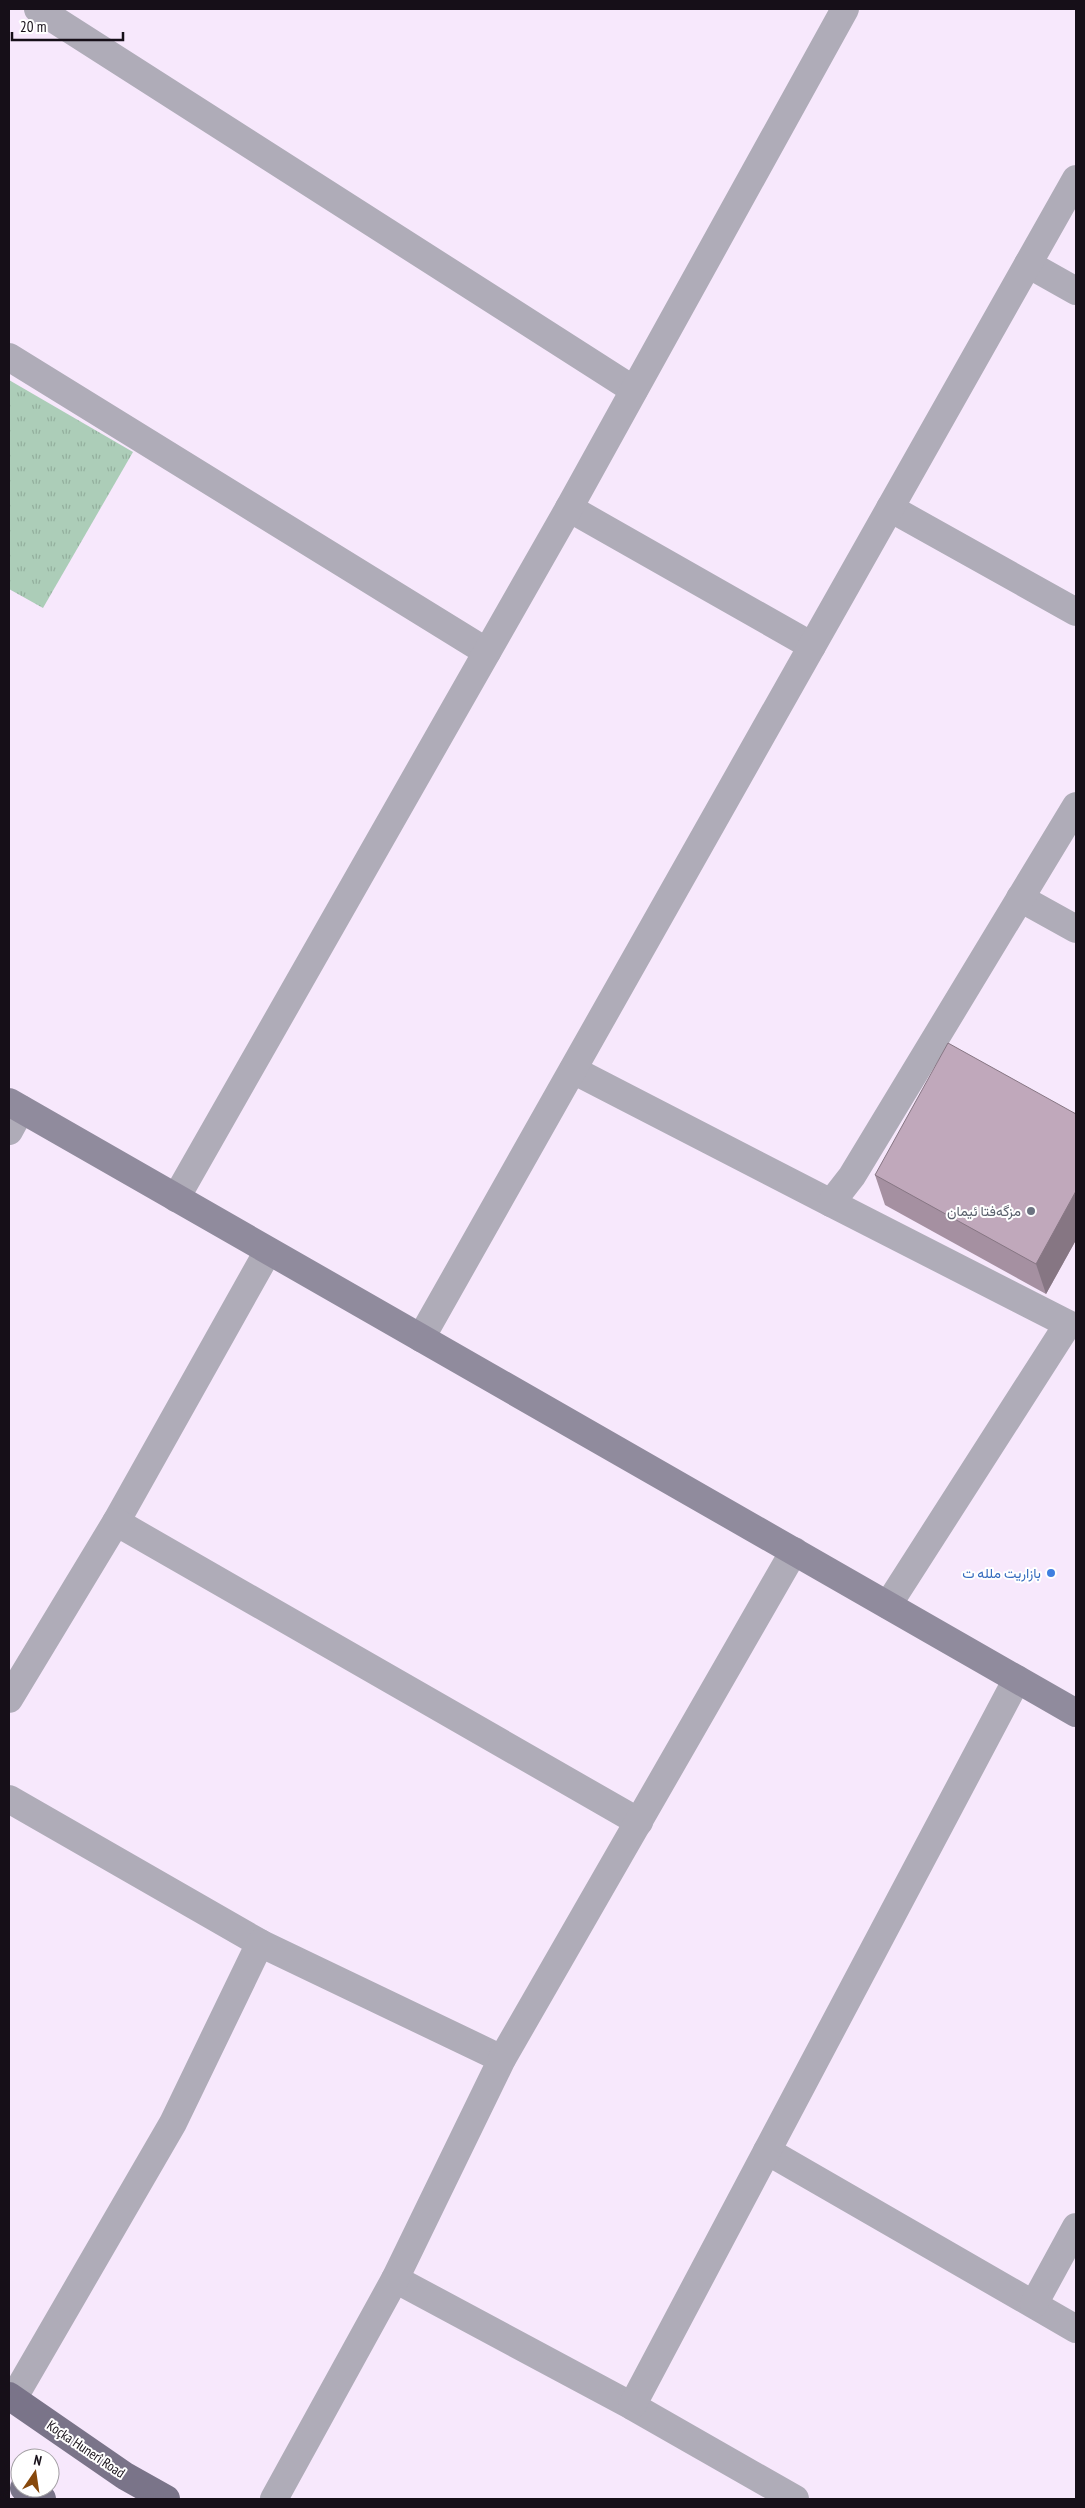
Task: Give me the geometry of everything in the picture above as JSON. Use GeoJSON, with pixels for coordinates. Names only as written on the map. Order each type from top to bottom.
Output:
{"type":"FeatureCollection","features":[{"type":"Feature","properties":{"kind":"main road","name":"Koçka Hunerî Road"},"geometry":{"type":"LineString","coordinates":[[11,2398],[125,2476],[166,2499]]}},
{"type":"Feature","properties":{"kind":"street"},"geometry":{"type":"LineString","coordinates":[[38,9],[634,390]]}},
{"type":"Feature","properties":{"kind":"street"},"geometry":{"type":"LineString","coordinates":[[176,1198],[569,508],[845,9]]}},
{"type":"Feature","properties":{"kind":"street"},"geometry":{"type":"LineString","coordinates":[[420,1338],[1076,179]]}},
{"type":"Feature","properties":{"kind":"street"},"geometry":{"type":"LineString","coordinates":[[1028,264],[1076,291]]}},
{"type":"Feature","properties":{"kind":"street"},"geometry":{"type":"LineString","coordinates":[[9,358],[487,652]]}},
{"type":"Feature","properties":{"kind":"street"},"geometry":{"type":"LineString","coordinates":[[569,508],[812,646]]}},
{"type":"Feature","properties":{"kind":"street"},"geometry":{"type":"LineString","coordinates":[[890,508],[1076,612]]}},
{"type":"Feature","properties":{"kind":"street"},"geometry":{"type":"LineString","coordinates":[[831,1204],[852,1176],[1076,806]]}},
{"type":"Feature","properties":{"kind":"street"},"geometry":{"type":"LineString","coordinates":[[1020,898],[1076,929]]}},
{"type":"Feature","properties":{"kind":"street"},"geometry":{"type":"LineString","coordinates":[[572,1070],[831,1204],[1072,1317],[888,1605]]}},
{"type":"Feature","properties":{"kind":"street"},"geometry":{"type":"LineString","coordinates":[[13,1114],[176,1198],[1076,1713]]}},
{"type":"Feature","properties":{"kind":"street"},"geometry":{"type":"LineString","coordinates":[[9,1699],[116,1522],[268,1251]]}},
{"type":"Feature","properties":{"kind":"street"},"geometry":{"type":"LineString","coordinates":[[116,1522],[639,1822]]}},
{"type":"Feature","properties":{"kind":"street"},"geometry":{"type":"LineString","coordinates":[[274,2499],[395,2279],[502,2059],[794,1551]]}},
{"type":"Feature","properties":{"kind":"street"},"geometry":{"type":"LineString","coordinates":[[632,2406],[1017,1679]]}},
{"type":"Feature","properties":{"kind":"street"},"geometry":{"type":"LineString","coordinates":[[9,1799],[260,1943],[502,2059]]}},
{"type":"Feature","properties":{"kind":"street"},"geometry":{"type":"LineString","coordinates":[[11,2398],[173,2122],[260,1943]]}},
{"type":"Feature","properties":{"kind":"street"},"geometry":{"type":"LineString","coordinates":[[767,2151],[1076,2329]]}},
{"type":"Feature","properties":{"kind":"street"},"geometry":{"type":"LineString","coordinates":[[1034,2304],[1076,2227]]}},
{"type":"Feature","properties":{"kind":"street"},"geometry":{"type":"LineString","coordinates":[[395,2279],[632,2406],[795,2499]]}},
{"type":"Feature","properties":{"kind":"green space"},"geometry":{"type":"Polygon","coordinates":[[[9,380],[133,452],[43,608],[9,589],[9,380]]]}},
{"type":"Feature","properties":{"kind":"building"},"geometry":{"type":"Polygon","coordinates":[[[948,1043],[1076,1114],[1076,1191],[1036,1264],[875,1175],[948,1043]]]}},
{"type":"Feature","properties":{"kind":"place","name":"مزگەفتا ئيمان"},"geometry":{"type":"Point","coordinates":[1031,1211]}},
{"type":"Feature","properties":{"kind":"place","name":"بازاريت ملله ت"},"geometry":{"type":"Point","coordinates":[1051,1573]}}]}
